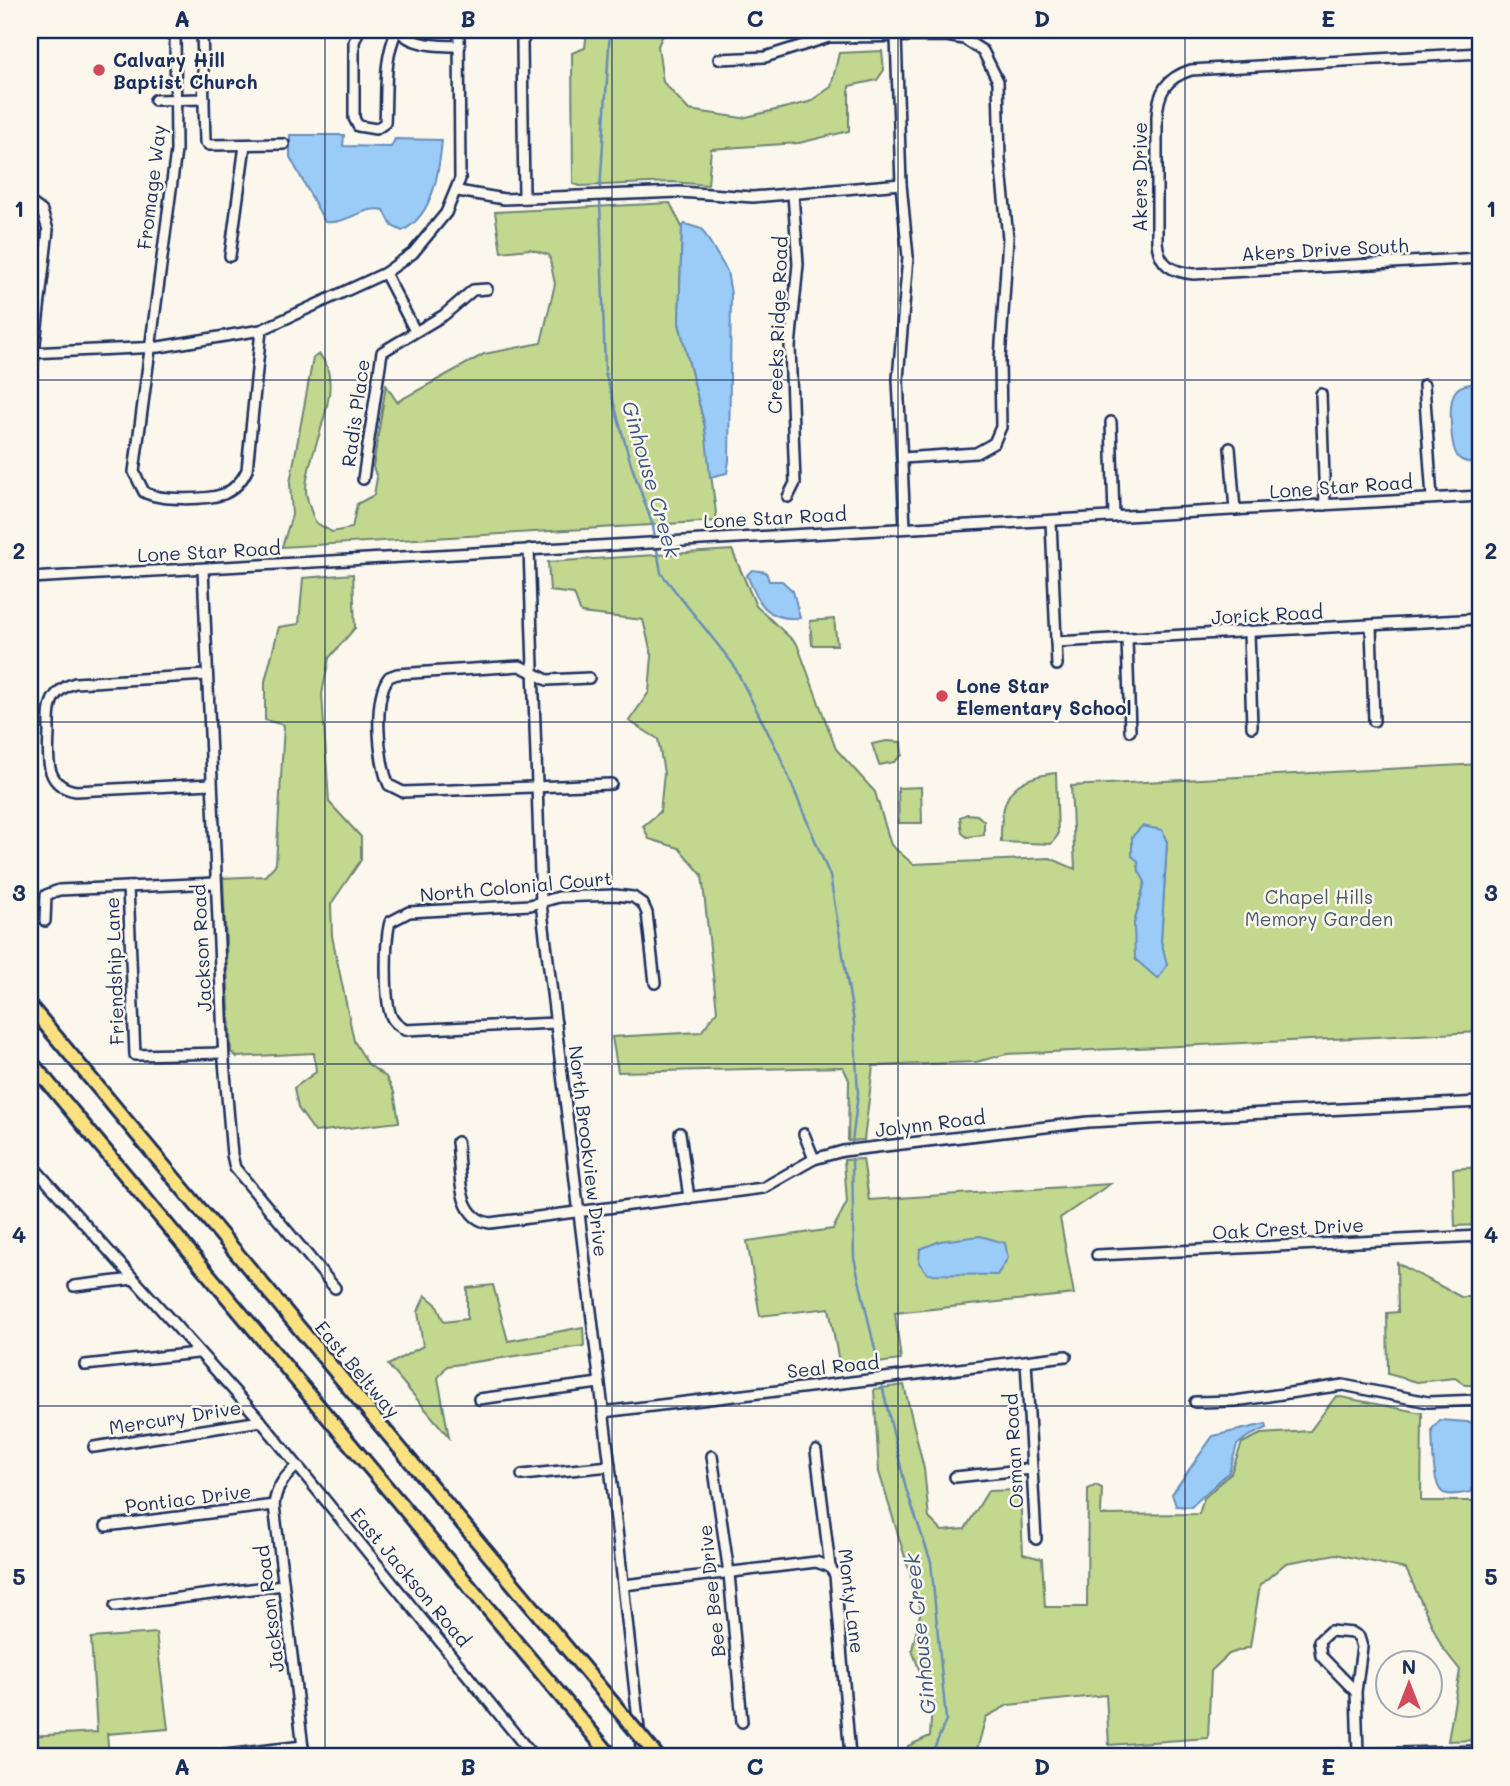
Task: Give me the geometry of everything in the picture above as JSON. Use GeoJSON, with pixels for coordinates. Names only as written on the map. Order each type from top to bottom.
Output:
{"type":"FeatureCollection","features":[{"type":"Feature","properties":{"kind":"highway","name":"East Beltway"},"geometry":{"type":"LineString","coordinates":[[30,1006],[657,1756]]}},
{"type":"Feature","properties":{"kind":"highway"},"geometry":{"type":"LineString","coordinates":[[30,1061],[611,1756]]}},
{"type":"Feature","properties":{"kind":"street","name":"Fromage Way"},"geometry":{"type":"LineString","coordinates":[[175,30],[176,150],[149,347],[136,479],[144,492],[167,498],[222,494],[237,486],[243,478],[247,470],[261,330]]}},
{"type":"Feature","properties":{"kind":"street"},"geometry":{"type":"LineString","coordinates":[[202,30],[205,142],[209,145],[284,144]]}},
{"type":"Feature","properties":{"kind":"street"},"geometry":{"type":"LineString","coordinates":[[359,30],[354,42],[354,118],[358,126],[376,129],[385,123],[384,76],[387,55],[398,30],[405,36],[422,42],[460,46]]}},
{"type":"Feature","properties":{"kind":"street"},"geometry":{"type":"LineString","coordinates":[[32,353],[201,342],[261,330],[385,273],[413,254],[432,235],[457,191],[462,164],[459,30],[427,30],[422,42]]}},
{"type":"Feature","properties":{"kind":"street"},"geometry":{"type":"LineString","coordinates":[[524,198],[522,42],[529,30]]}},
{"type":"Feature","properties":{"kind":"street"},"geometry":{"type":"LineString","coordinates":[[896,36],[901,184],[908,257],[898,379],[905,527]]}},
{"type":"Feature","properties":{"kind":"street"},"geometry":{"type":"LineString","coordinates":[[719,59],[765,57],[829,37],[946,36],[964,39],[983,51],[998,80],[1001,171],[1008,238],[1001,340],[1001,427],[995,443],[976,453],[903,458]]}},
{"type":"Feature","properties":{"kind":"street","name":"Akers Drive"},"geometry":{"type":"LineString","coordinates":[[1171,269],[1162,262],[1157,242],[1157,101],[1168,81],[1191,70],[1480,53]]}},
{"type":"Feature","properties":{"kind":"street"},"geometry":{"type":"LineString","coordinates":[[155,100],[204,99]]}},
{"type":"Feature","properties":{"kind":"street"},"geometry":{"type":"LineString","coordinates":[[230,256],[245,145]]}},
{"type":"Feature","properties":{"kind":"street"},"geometry":{"type":"LineString","coordinates":[[457,191],[486,197],[524,198],[679,192],[753,197],[901,184]]}},
{"type":"Feature","properties":{"kind":"street","name":"Creeks Ridge Road"},"geometry":{"type":"LineString","coordinates":[[788,497],[794,484],[790,347],[798,254],[793,194]]}},
{"type":"Feature","properties":{"kind":"street"},"geometry":{"type":"LineString","coordinates":[[30,202],[41,211],[47,222],[30,387]]}},
{"type":"Feature","properties":{"kind":"street","name":"Akers Drive South"},"geometry":{"type":"LineString","coordinates":[[1171,269],[1194,274],[1480,258]]}},
{"type":"Feature","properties":{"kind":"street"},"geometry":{"type":"LineString","coordinates":[[385,273],[415,331]]}},
{"type":"Feature","properties":{"kind":"street","name":"Radis Place"},"geometry":{"type":"LineString","coordinates":[[363,479],[382,352],[444,315],[473,290],[487,289]]}},
{"type":"Feature","properties":{"kind":"street"},"geometry":{"type":"LineString","coordinates":[[1424,385],[1432,498]]}},
{"type":"Feature","properties":{"kind":"street"},"geometry":{"type":"LineString","coordinates":[[1321,394],[1325,505]]}},
{"type":"Feature","properties":{"kind":"street"},"geometry":{"type":"LineString","coordinates":[[1111,422],[1114,517]]}},
{"type":"Feature","properties":{"kind":"street"},"geometry":{"type":"LineString","coordinates":[[1230,448],[1235,510]]}},
{"type":"Feature","properties":{"kind":"street","name":"Lone Star Road"},"geometry":{"type":"LineString","coordinates":[[30,578],[1480,495]]}},
{"type":"Feature","properties":{"kind":"street"},"geometry":{"type":"LineString","coordinates":[[1051,521],[1057,665]]}},
{"type":"Feature","properties":{"kind":"street","name":"North Brookview Drive"},"geometry":{"type":"LineString","coordinates":[[529,549],[531,673],[541,903],[580,1211],[642,1756]]}},
{"type":"Feature","properties":{"kind":"street","name":"Jackson Road"},"geometry":{"type":"LineString","coordinates":[[203,569],[223,1053],[226,1109],[235,1168],[335,1288]]}},
{"type":"Feature","properties":{"kind":"street","name":"Jorick Road"},"geometry":{"type":"LineString","coordinates":[[1056,642],[1480,619]]}},
{"type":"Feature","properties":{"kind":"street"},"geometry":{"type":"LineString","coordinates":[[1371,626],[1374,721]]}},
{"type":"Feature","properties":{"kind":"street"},"geometry":{"type":"LineString","coordinates":[[1249,632],[1252,727]]}},
{"type":"Feature","properties":{"kind":"street"},"geometry":{"type":"LineString","coordinates":[[1127,639],[1130,732]]}},
{"type":"Feature","properties":{"kind":"street"},"geometry":{"type":"LineString","coordinates":[[589,678],[547,680],[520,666],[397,674],[389,677],[380,699],[382,756],[386,779],[389,785],[403,792],[611,784]]}},
{"type":"Feature","properties":{"kind":"street"},"geometry":{"type":"LineString","coordinates":[[207,675],[75,683],[63,687],[50,708],[48,762],[54,780],[68,790],[211,784]]}},
{"type":"Feature","properties":{"kind":"street"},"geometry":{"type":"LineString","coordinates":[[45,921],[44,902],[50,892],[216,883]]}},
{"type":"Feature","properties":{"kind":"street","name":"Friendship Lane"},"geometry":{"type":"LineString","coordinates":[[128,887],[135,1055],[223,1053]]}},
{"type":"Feature","properties":{"kind":"street","name":"North Colonial Court"},"geometry":{"type":"LineString","coordinates":[[556,1023],[405,1030],[396,1023],[390,1010],[387,952],[390,922],[401,914],[541,903],[559,897],[633,897],[643,904],[647,913],[655,982]]}},
{"type":"Feature","properties":{"kind":"street","name":"Jolynn Road"},"geometry":{"type":"LineString","coordinates":[[457,1142],[465,1205],[475,1219],[490,1223],[763,1188],[814,1159],[843,1152],[1088,1122],[1480,1101]]}},
{"type":"Feature","properties":{"kind":"street"},"geometry":{"type":"LineString","coordinates":[[680,1133],[689,1198]]}},
{"type":"Feature","properties":{"kind":"street"},"geometry":{"type":"LineString","coordinates":[[804,1134],[814,1159]]}},
{"type":"Feature","properties":{"kind":"street"},"geometry":{"type":"LineString","coordinates":[[30,1163],[197,1353],[261,1421]]}},
{"type":"Feature","properties":{"kind":"street","name":"Oak Crest Drive"},"geometry":{"type":"LineString","coordinates":[[1097,1255],[1480,1236]]}},
{"type":"Feature","properties":{"kind":"street"},"geometry":{"type":"LineString","coordinates":[[74,1286],[133,1279]]}},
{"type":"Feature","properties":{"kind":"street"},"geometry":{"type":"LineString","coordinates":[[85,1365],[197,1353]]}},
{"type":"Feature","properties":{"kind":"street","name":"Seal Road"},"geometry":{"type":"LineString","coordinates":[[603,1412],[1066,1356]]}},
{"type":"Feature","properties":{"kind":"street","name":"Osman Road"},"geometry":{"type":"LineString","coordinates":[[1026,1361],[1036,1539]]}},
{"type":"Feature","properties":{"kind":"street"},"geometry":{"type":"LineString","coordinates":[[479,1399],[599,1384]]}},
{"type":"Feature","properties":{"kind":"street"},"geometry":{"type":"LineString","coordinates":[[1195,1402],[1235,1401],[1343,1385],[1428,1402],[1480,1400]]}},
{"type":"Feature","properties":{"kind":"street","name":"Mercury Drive"},"geometry":{"type":"LineString","coordinates":[[94,1447],[261,1421]]}},
{"type":"Feature","properties":{"kind":"street","name":"East Jackson Road"},"geometry":{"type":"LineString","coordinates":[[261,1421],[533,1756]]}},
{"type":"Feature","properties":{"kind":"street","name":"Monty Lane"},"geometry":{"type":"LineString","coordinates":[[816,1451],[830,1567],[835,1575],[850,1756]]}},
{"type":"Feature","properties":{"kind":"street","name":"Bee Bee Drive"},"geometry":{"type":"LineString","coordinates":[[712,1456],[729,1573],[742,1722]]}},
{"type":"Feature","properties":{"kind":"street","name":"Jackson Road"},"geometry":{"type":"LineString","coordinates":[[297,1466],[284,1477],[275,1493],[274,1505],[304,1756]]}},
{"type":"Feature","properties":{"kind":"street"},"geometry":{"type":"LineString","coordinates":[[522,1475],[610,1466]]}},
{"type":"Feature","properties":{"kind":"street"},"geometry":{"type":"LineString","coordinates":[[956,1477],[1031,1469]]}},
{"type":"Feature","properties":{"kind":"street","name":"Pontiac Drive"},"geometry":{"type":"LineString","coordinates":[[106,1526],[274,1505]]}},
{"type":"Feature","properties":{"kind":"street"},"geometry":{"type":"LineString","coordinates":[[624,1585],[816,1562],[830,1567]]}},
{"type":"Feature","properties":{"kind":"street"},"geometry":{"type":"LineString","coordinates":[[115,1606],[283,1586]]}},
{"type":"Feature","properties":{"kind":"street"},"geometry":{"type":"LineString","coordinates":[[1356,1692],[1321,1656],[1319,1641],[1330,1631],[1353,1633],[1359,1637],[1362,1647],[1356,1692],[1358,1754]]}},
{"type":"Feature","properties":{"kind":"street"},"geometry":{"type":"LineString","coordinates":[[217,1756],[303,1746]]}},
{"type":"Feature","properties":{"kind":"street"},"geometry":{"type":"LineString","coordinates":[[1286,1756],[1480,1751]]}},
{"type":"Feature","properties":{"kind":"green space"},"geometry":{"type":"Polygon","coordinates":[[[587,30],[665,30],[658,46],[663,82],[689,110],[742,118],[809,102],[831,87],[839,53],[882,51],[884,70],[877,80],[849,86],[849,131],[799,143],[711,149],[708,185],[672,182],[580,186],[573,184],[572,53],[585,48],[587,30]]]}},
{"type":"Feature","properties":{"kind":"green space"},"geometry":{"type":"Polygon","coordinates":[[[670,203],[682,227],[679,323],[705,427],[717,521],[282,547],[292,515],[290,483],[313,358],[319,354],[327,367],[330,383],[306,494],[315,522],[332,532],[352,528],[357,504],[374,495],[377,478],[373,467],[386,385],[397,402],[484,354],[541,343],[555,284],[549,255],[530,249],[501,252],[495,212],[670,203]]]}},
{"type":"Feature","properties":{"kind":"green space","name":"Chapel Hills Memory Garden"},"geometry":{"type":"Polygon","coordinates":[[[732,550],[756,606],[797,644],[836,749],[875,792],[891,845],[913,864],[1050,858],[1075,869],[1071,786],[1480,764],[1480,1032],[1007,1054],[976,1062],[873,1066],[864,1140],[848,1141],[849,1080],[843,1067],[618,1072],[612,1037],[701,1032],[717,1011],[702,875],[679,848],[649,839],[643,826],[660,812],[664,773],[658,739],[629,721],[649,692],[652,656],[643,620],[581,613],[574,594],[550,591],[548,562],[732,550]],[[1167,842],[1138,861],[1139,871],[1145,881],[1134,924],[1167,965],[1161,941],[1167,842]]]}},
{"type":"Feature","properties":{"kind":"green space"},"geometry":{"type":"Polygon","coordinates":[[[353,574],[355,628],[329,658],[322,694],[329,802],[361,837],[361,860],[331,904],[332,936],[354,1041],[368,1064],[386,1077],[394,1092],[399,1122],[315,1132],[298,1108],[294,1088],[316,1072],[314,1053],[237,1057],[231,1052],[223,878],[265,876],[276,864],[284,725],[265,720],[265,681],[279,627],[299,624],[303,578],[353,574]]]}},
{"type":"Feature","properties":{"kind":"green space"},"geometry":{"type":"Polygon","coordinates":[[[834,619],[837,645],[812,645],[810,621],[834,619]]]}},
{"type":"Feature","properties":{"kind":"green space"},"geometry":{"type":"Polygon","coordinates":[[[901,742],[902,755],[894,762],[879,765],[872,744],[901,742]]]}},
{"type":"Feature","properties":{"kind":"green space"},"geometry":{"type":"Polygon","coordinates":[[[1056,773],[1058,835],[1051,844],[1001,842],[1003,813],[1010,793],[1027,780],[1056,773]]]}},
{"type":"Feature","properties":{"kind":"green space"},"geometry":{"type":"Polygon","coordinates":[[[921,787],[922,823],[899,823],[898,788],[921,787]]]}},
{"type":"Feature","properties":{"kind":"green space"},"geometry":{"type":"Polygon","coordinates":[[[967,814],[977,815],[984,821],[984,835],[967,837],[962,833],[960,817],[967,814]]]}},
{"type":"Feature","properties":{"kind":"green space"},"geometry":{"type":"Polygon","coordinates":[[[863,1159],[869,1200],[1110,1184],[1060,1218],[1074,1294],[895,1313],[901,1360],[840,1368],[829,1308],[760,1316],[747,1241],[833,1229],[847,1202],[844,1160],[863,1159]]]}},
{"type":"Feature","properties":{"kind":"green space"},"geometry":{"type":"Polygon","coordinates":[[[1480,1167],[1480,1225],[1455,1226],[1453,1169],[1480,1167]]]}},
{"type":"Feature","properties":{"kind":"green space"},"geometry":{"type":"Polygon","coordinates":[[[1397,1263],[1461,1297],[1480,1297],[1480,1385],[1465,1385],[1455,1378],[1417,1382],[1388,1374],[1387,1313],[1398,1312],[1397,1263]]]}},
{"type":"Feature","properties":{"kind":"green space"},"geometry":{"type":"Polygon","coordinates":[[[493,1285],[508,1341],[583,1327],[584,1346],[447,1366],[438,1378],[449,1437],[388,1365],[423,1346],[418,1312],[425,1295],[436,1304],[444,1322],[467,1319],[467,1288],[493,1285]]]}},
{"type":"Feature","properties":{"kind":"green space"},"geometry":{"type":"Polygon","coordinates":[[[904,1385],[924,1469],[929,1518],[942,1531],[965,1529],[988,1491],[1020,1490],[1023,1554],[1042,1559],[1045,1607],[1087,1607],[1088,1489],[1096,1485],[1102,1488],[1101,1515],[1199,1514],[1204,1498],[1231,1473],[1242,1443],[1261,1434],[1310,1431],[1336,1396],[1422,1413],[1421,1501],[1480,1501],[1480,1740],[1448,1741],[1460,1670],[1442,1647],[1406,1569],[1336,1554],[1286,1563],[1260,1585],[1250,1647],[1229,1654],[1211,1671],[1208,1738],[1109,1745],[1106,1695],[1008,1705],[986,1717],[977,1750],[957,1756],[906,1756],[908,1746],[930,1736],[932,1705],[912,1650],[921,1610],[879,1472],[874,1389],[904,1385]]]}},
{"type":"Feature","properties":{"kind":"green space"},"geometry":{"type":"Polygon","coordinates":[[[156,1633],[168,1729],[107,1734],[109,1756],[30,1756],[30,1736],[97,1732],[91,1638],[156,1633]]]}},
{"type":"Feature","properties":{"kind":"water"},"geometry":{"type":"Polygon","coordinates":[[[290,135],[344,135],[343,146],[391,147],[395,139],[442,140],[439,165],[428,203],[413,224],[402,231],[392,226],[384,210],[377,209],[340,221],[325,222],[290,157],[290,135]]]}},
{"type":"Feature","properties":{"kind":"water"},"geometry":{"type":"Polygon","coordinates":[[[685,224],[702,229],[727,271],[731,294],[729,461],[727,473],[710,477],[705,427],[679,323],[682,227],[685,224]]]}},
{"type":"Feature","properties":{"kind":"water"},"geometry":{"type":"Polygon","coordinates":[[[1480,383],[1480,463],[1472,463],[1461,460],[1456,453],[1452,436],[1451,405],[1457,389],[1480,383]]]}},
{"type":"Feature","properties":{"kind":"water"},"geometry":{"type":"Polygon","coordinates":[[[752,570],[766,572],[769,581],[782,581],[793,591],[800,618],[779,616],[765,608],[747,575],[752,570]]]}},
{"type":"Feature","properties":{"kind":"water"},"geometry":{"type":"Polygon","coordinates":[[[1142,826],[1162,830],[1167,842],[1161,941],[1167,965],[1158,979],[1135,959],[1134,924],[1145,882],[1139,871],[1138,861],[1132,856],[1132,837],[1142,826]]]}},
{"type":"Feature","properties":{"kind":"water"},"geometry":{"type":"Polygon","coordinates":[[[980,1236],[1005,1243],[1008,1258],[997,1275],[928,1274],[919,1263],[920,1249],[940,1241],[980,1236]]]}},
{"type":"Feature","properties":{"kind":"water"},"geometry":{"type":"Polygon","coordinates":[[[1440,1420],[1480,1423],[1480,1471],[1471,1492],[1448,1494],[1439,1488],[1436,1481],[1432,1429],[1440,1420]]]}},
{"type":"Feature","properties":{"kind":"water"},"geometry":{"type":"Polygon","coordinates":[[[1266,1424],[1267,1428],[1237,1445],[1229,1472],[1191,1507],[1176,1506],[1172,1494],[1213,1436],[1266,1424]]]}},
{"type":"Feature","properties":{"kind":"waterway","name":"Ginhouse Creek"},"geometry":{"type":"LineString","coordinates":[[600,191],[610,30]]}},
{"type":"Feature","properties":{"kind":"waterway","name":"Ginhouse Creek"},"geometry":{"type":"LineString","coordinates":[[600,198],[605,372],[631,464],[653,526],[661,573],[733,664],[779,754],[830,876],[854,1022],[858,1094],[852,1142]]}},
{"type":"Feature","properties":{"kind":"waterway","name":"Ginhouse Creek"},"geometry":{"type":"LineString","coordinates":[[852,1159],[854,1258],[879,1367]]}},
{"type":"Feature","properties":{"kind":"waterway","name":"Ginhouse Creek"},"geometry":{"type":"LineString","coordinates":[[882,1385],[906,1489],[931,1562],[946,1720],[931,1756]]}},
{"type":"Feature","properties":{"kind":"place","name":"Calvary Hill Baptist Church"},"geometry":{"type":"Point","coordinates":[99,70]}},
{"type":"Feature","properties":{"kind":"place","name":"Lone Star Elementary School"},"geometry":{"type":"Point","coordinates":[942,696]}}]}
